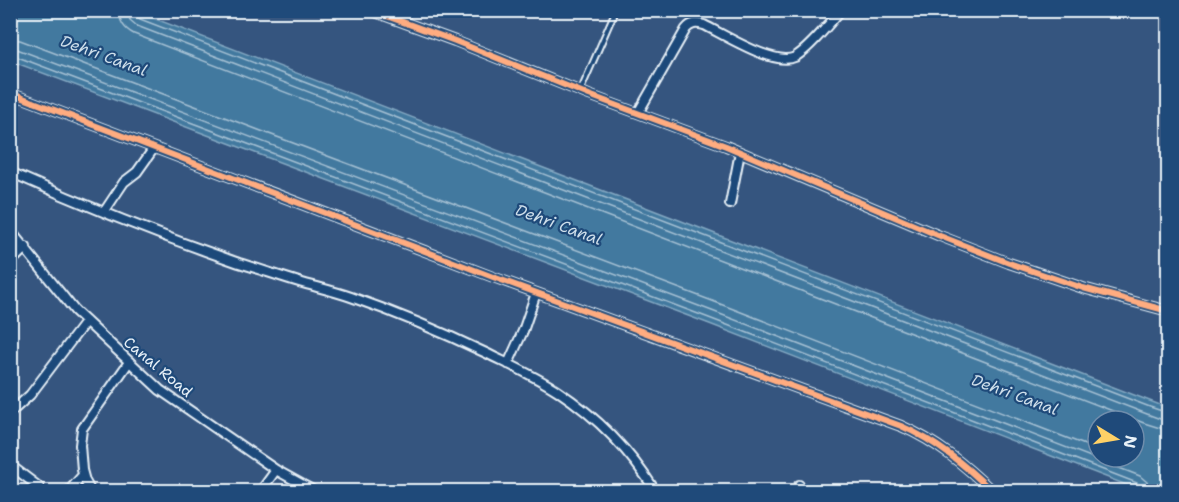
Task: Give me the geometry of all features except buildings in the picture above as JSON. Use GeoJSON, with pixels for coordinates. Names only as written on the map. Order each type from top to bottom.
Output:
{"type":"FeatureCollection","features":[{"type":"Feature","properties":{"kind":"street"},"geometry":{"type":"LineString","coordinates":[[370,10],[464,44],[580,92],[740,152],[1009,263],[1083,288],[1168,311]]}},
{"type":"Feature","properties":{"kind":"street"},"geometry":{"type":"LineString","coordinates":[[638,113],[689,25],[695,23],[704,25],[767,56],[787,60],[805,49],[841,10]]}},
{"type":"Feature","properties":{"kind":"street"},"geometry":{"type":"LineString","coordinates":[[10,93],[536,293],[919,434],[951,455],[993,492]]}},
{"type":"Feature","properties":{"kind":"street"},"geometry":{"type":"LineString","coordinates":[[104,212],[124,182],[137,172],[154,148]]}},
{"type":"Feature","properties":{"kind":"street"},"geometry":{"type":"LineString","coordinates":[[730,204],[740,152]]}},
{"type":"Feature","properties":{"kind":"street"},"geometry":{"type":"LineString","coordinates":[[10,172],[104,212],[227,259],[349,296],[386,310],[508,364],[558,392],[595,419],[634,461],[656,492]]}},
{"type":"Feature","properties":{"kind":"street","name":"Canal Road"},"geometry":{"type":"LineString","coordinates":[[10,230],[75,311],[160,390],[276,470],[316,492]]}},
{"type":"Feature","properties":{"kind":"street"},"geometry":{"type":"LineString","coordinates":[[10,263],[26,248]]}},
{"type":"Feature","properties":{"kind":"street"},"geometry":{"type":"LineString","coordinates":[[508,364],[523,331],[536,293]]}},
{"type":"Feature","properties":{"kind":"street"},"geometry":{"type":"LineString","coordinates":[[10,413],[30,395],[86,321]]}},
{"type":"Feature","properties":{"kind":"street"},"geometry":{"type":"LineString","coordinates":[[90,492],[83,475],[80,445],[82,429],[129,362]]}},
{"type":"Feature","properties":{"kind":"street"},"geometry":{"type":"LineString","coordinates":[[10,465],[39,487]]}},
{"type":"Feature","properties":{"kind":"street"},"geometry":{"type":"LineString","coordinates":[[260,492],[276,470]]}},
{"type":"Feature","properties":{"kind":"street"},"geometry":{"type":"LineString","coordinates":[[68,492],[83,475]]}},
{"type":"Feature","properties":{"kind":"lane"},"geometry":{"type":"LineString","coordinates":[[580,92],[613,16]]}},
{"type":"Feature","properties":{"kind":"water","name":"Dehri Canal"},"geometry":{"type":"Polygon","coordinates":[[[10,11],[135,11],[1168,408],[1168,491],[1142,491],[707,323],[11,61],[10,11]]]}},
{"type":"Feature","properties":{"kind":"cycle path"},"geometry":{"type":"LineString","coordinates":[[370,10],[726,146],[1009,263],[1083,288],[1168,311]]}},
{"type":"Feature","properties":{"kind":"cycle path"},"geometry":{"type":"LineString","coordinates":[[10,93],[493,277],[901,426],[950,454],[993,492]]}}]}
